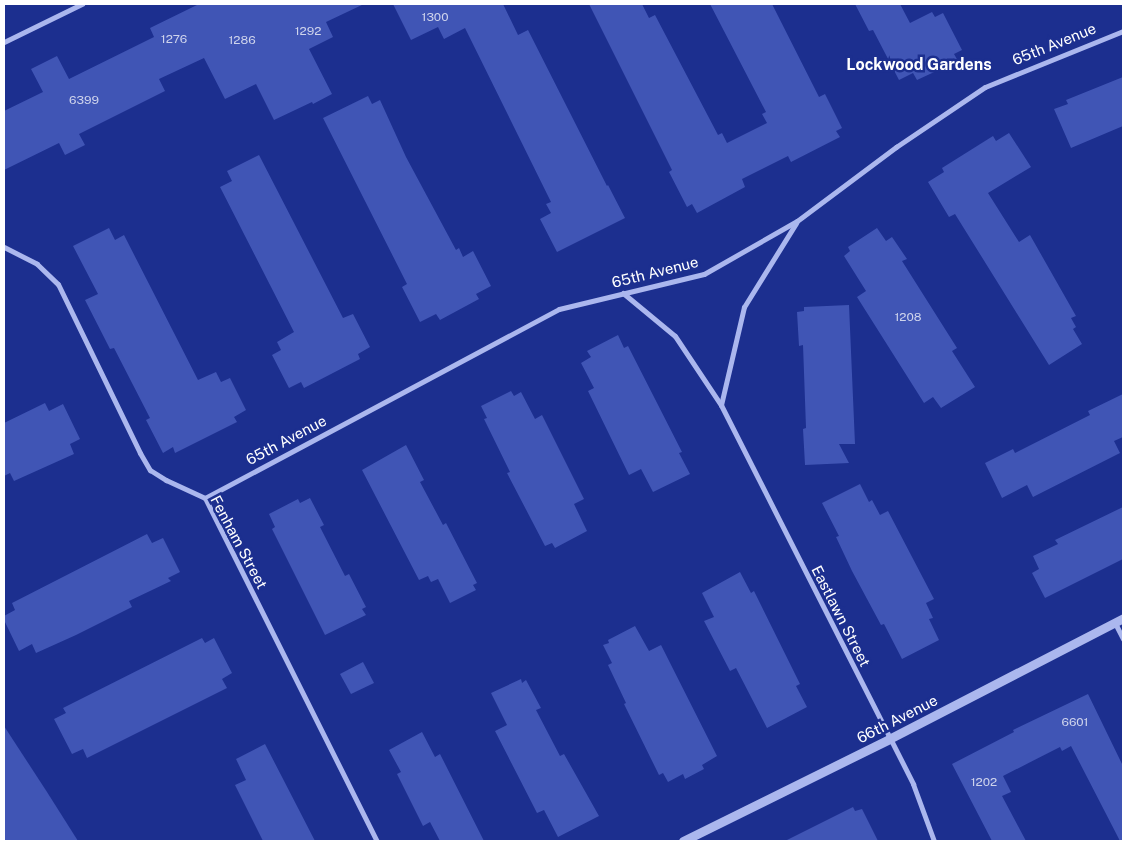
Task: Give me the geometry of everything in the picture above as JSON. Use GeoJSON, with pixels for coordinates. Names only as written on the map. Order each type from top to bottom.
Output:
{"type":"FeatureCollection","features":[{"type":"Feature","properties":{"kind":"street"},"geometry":{"type":"LineString","coordinates":[[4,42],[82,4]]}},
{"type":"Feature","properties":{"kind":"street","name":"65th Avenue"},"geometry":{"type":"LineString","coordinates":[[205,498],[559,309],[704,274],[797,221],[896,147],[985,87],[1123,30]]}},
{"type":"Feature","properties":{"kind":"street"},"geometry":{"type":"LineString","coordinates":[[721,405],[744,306],[797,221]]}},
{"type":"Feature","properties":{"kind":"street","name":"Fenham Street"},"geometry":{"type":"LineString","coordinates":[[4,247],[37,264],[58,284],[150,470],[166,480],[205,498],[377,841]]}},
{"type":"Feature","properties":{"kind":"street","name":"Eastlawn Street"},"geometry":{"type":"LineString","coordinates":[[623,293],[675,336],[721,405],[912,784],[934,841]]}},
{"type":"Feature","properties":{"kind":"street"},"geometry":{"type":"LineString","coordinates":[[1119,621],[1123,639]]}},
{"type":"Feature","properties":{"kind":"street","name":"66th Avenue"},"geometry":{"type":"LineString","coordinates":[[683,841],[889,739],[1119,621]]}},
{"type":"Feature","properties":{"kind":"building"},"geometry":{"type":"Polygon","coordinates":[[[199,4],[364,4],[326,22],[333,37],[309,49],[332,94],[313,104],[312,102],[274,120],[256,84],[225,99],[204,58],[159,79],[165,91],[79,134],[85,145],[65,155],[59,143],[4,170],[4,111],[43,92],[31,69],[57,56],[69,79],[154,37],[150,28],[199,4]]]}},
{"type":"Feature","properties":{"kind":"building"},"geometry":{"type":"Polygon","coordinates":[[[393,4],[503,4],[518,35],[528,30],[625,218],[557,252],[540,219],[551,213],[546,204],[551,202],[465,28],[444,39],[438,27],[411,40],[393,4]]]}},
{"type":"Feature","properties":{"kind":"building"},"geometry":{"type":"Polygon","coordinates":[[[589,4],[642,4],[649,18],[655,15],[718,135],[722,133],[727,143],[767,123],[762,114],[766,112],[710,4],[772,4],[819,97],[825,94],[842,128],[836,131],[840,137],[791,162],[788,156],[742,179],[745,187],[697,213],[692,204],[687,207],[669,172],[672,170],[589,4]]]}},
{"type":"Feature","properties":{"kind":"building"},"geometry":{"type":"Polygon","coordinates":[[[855,4],[900,4],[910,23],[932,12],[935,17],[943,13],[962,50],[954,54],[958,61],[917,80],[913,73],[899,80],[873,30],[869,31],[855,4]]]}},
{"type":"Feature","properties":{"kind":"building"},"geometry":{"type":"Polygon","coordinates":[[[1123,77],[1123,126],[1071,148],[1054,109],[1068,104],[1066,100],[1123,77]]]}},
{"type":"Feature","properties":{"kind":"building"},"geometry":{"type":"Polygon","coordinates":[[[368,96],[372,104],[380,100],[406,157],[456,250],[459,248],[463,257],[473,251],[491,286],[476,294],[479,299],[440,320],[436,314],[420,322],[402,287],[407,284],[323,118],[368,96]]]}},
{"type":"Feature","properties":{"kind":"building"},"geometry":{"type":"Polygon","coordinates":[[[1009,133],[1031,167],[988,193],[1019,242],[1030,235],[1076,316],[1071,318],[1076,327],[1073,329],[1082,344],[1049,365],[955,214],[949,217],[928,182],[944,172],[942,168],[993,136],[996,141],[1009,133]]]}},
{"type":"Feature","properties":{"kind":"building"},"geometry":{"type":"Polygon","coordinates":[[[259,155],[343,318],[353,314],[370,347],[358,354],[360,359],[304,388],[301,382],[289,388],[272,355],[281,350],[277,342],[294,332],[220,187],[232,181],[227,171],[259,155]]]}},
{"type":"Feature","properties":{"kind":"building"},"geometry":{"type":"Polygon","coordinates":[[[109,228],[115,240],[124,235],[198,380],[216,372],[221,382],[230,378],[246,410],[234,417],[237,422],[175,453],[173,447],[163,453],[146,420],[150,418],[114,348],[110,349],[85,300],[98,294],[73,246],[109,228]]]}},
{"type":"Feature","properties":{"kind":"building"},"geometry":{"type":"Polygon","coordinates":[[[877,228],[886,241],[892,237],[907,259],[902,261],[957,348],[952,351],[975,387],[941,408],[933,397],[924,403],[857,297],[866,291],[844,256],[850,251],[848,247],[877,228]]]}},
{"type":"Feature","properties":{"kind":"building"},"geometry":{"type":"Polygon","coordinates":[[[849,305],[855,444],[839,444],[849,463],[805,465],[803,429],[806,428],[803,345],[799,346],[797,312],[804,311],[804,307],[849,305]]]}},
{"type":"Feature","properties":{"kind":"building"},"geometry":{"type":"Polygon","coordinates":[[[618,335],[624,348],[628,346],[682,452],[679,453],[690,474],[653,492],[641,469],[629,475],[588,391],[594,388],[581,363],[591,357],[587,351],[618,335]]]}},
{"type":"Feature","properties":{"kind":"building"},"geometry":{"type":"Polygon","coordinates":[[[511,391],[514,396],[521,392],[535,419],[542,415],[584,499],[574,504],[587,531],[555,548],[552,543],[545,546],[507,473],[510,472],[484,419],[487,418],[481,406],[511,391]]]}},
{"type":"Feature","properties":{"kind":"building"},"geometry":{"type":"Polygon","coordinates":[[[1123,394],[1123,437],[1114,441],[1120,453],[1033,497],[1027,485],[1002,498],[985,463],[1013,449],[1015,453],[1090,415],[1088,411],[1123,394]]]}},
{"type":"Feature","properties":{"kind":"building"},"geometry":{"type":"Polygon","coordinates":[[[45,403],[49,411],[63,404],[80,439],[70,444],[74,454],[14,481],[10,473],[4,476],[4,423],[45,403]]]}},
{"type":"Feature","properties":{"kind":"building"},"geometry":{"type":"Polygon","coordinates":[[[406,445],[424,480],[420,482],[443,525],[446,523],[477,583],[473,585],[476,590],[450,603],[438,579],[431,582],[428,576],[419,580],[362,470],[406,445]]]}},
{"type":"Feature","properties":{"kind":"building"},"geometry":{"type":"Polygon","coordinates":[[[860,484],[869,502],[872,500],[880,515],[888,511],[934,599],[926,603],[933,618],[929,619],[939,640],[902,659],[884,624],[881,625],[852,571],[836,537],[839,536],[822,503],[860,484]]]}},
{"type":"Feature","properties":{"kind":"building"},"geometry":{"type":"Polygon","coordinates":[[[310,498],[324,525],[320,527],[345,576],[349,574],[366,607],[362,609],[366,615],[325,635],[272,529],[275,527],[269,514],[298,499],[300,503],[310,498]]]}},
{"type":"Feature","properties":{"kind":"building"},"geometry":{"type":"Polygon","coordinates":[[[1123,507],[1123,559],[1045,598],[1032,573],[1039,569],[1033,556],[1058,544],[1055,540],[1123,507]]]}},
{"type":"Feature","properties":{"kind":"building"},"geometry":{"type":"Polygon","coordinates":[[[147,534],[152,543],[163,538],[180,572],[168,578],[171,581],[129,601],[132,607],[76,635],[36,653],[32,644],[19,651],[4,620],[4,616],[15,610],[12,603],[147,534]]]}},
{"type":"Feature","properties":{"kind":"building"},"geometry":{"type":"Polygon","coordinates":[[[740,572],[751,593],[754,591],[800,684],[796,686],[807,707],[767,728],[736,668],[730,671],[704,621],[714,617],[702,593],[740,572]]]}},
{"type":"Feature","properties":{"kind":"building"},"geometry":{"type":"Polygon","coordinates":[[[635,626],[649,651],[661,645],[717,756],[702,765],[704,769],[685,779],[683,774],[668,782],[663,773],[659,775],[624,704],[626,703],[608,665],[612,663],[603,645],[609,643],[608,640],[635,626]]]}},
{"type":"Feature","properties":{"kind":"building"},"geometry":{"type":"Polygon","coordinates":[[[202,638],[205,643],[214,638],[232,673],[222,679],[227,688],[87,758],[83,749],[72,754],[54,719],[66,713],[63,708],[202,638]]]}},
{"type":"Feature","properties":{"kind":"building"},"geometry":{"type":"Polygon","coordinates":[[[363,662],[374,683],[351,694],[340,674],[363,662]]]}},
{"type":"Feature","properties":{"kind":"building"},"geometry":{"type":"Polygon","coordinates":[[[521,679],[522,683],[526,680],[541,708],[536,710],[560,756],[564,754],[599,816],[558,837],[544,810],[537,813],[495,731],[507,725],[491,693],[521,679]]]}},
{"type":"Feature","properties":{"kind":"building"},"geometry":{"type":"Polygon","coordinates":[[[1088,694],[1123,766],[1123,841],[1120,841],[1071,746],[1062,751],[1060,747],[1003,776],[1011,792],[1002,796],[1026,841],[992,841],[952,764],[1014,732],[1013,730],[1088,694]]]}},
{"type":"Feature","properties":{"kind":"building"},"geometry":{"type":"Polygon","coordinates":[[[4,726],[47,792],[78,841],[4,841],[4,726]]]}},
{"type":"Feature","properties":{"kind":"building"},"geometry":{"type":"Polygon","coordinates":[[[422,732],[435,757],[440,754],[484,841],[440,841],[430,822],[423,826],[397,774],[401,772],[389,750],[422,732]]]}},
{"type":"Feature","properties":{"kind":"building"},"geometry":{"type":"Polygon","coordinates":[[[265,744],[315,841],[263,841],[235,785],[246,780],[236,759],[265,744]]]}},
{"type":"Feature","properties":{"kind":"building"},"geometry":{"type":"Polygon","coordinates":[[[853,807],[855,811],[862,809],[878,841],[785,841],[853,807]]]}},
{"type":"Feature","properties":{"kind":"district","name":"Lockwood Gardens"},"geometry":{"type":"Point","coordinates":[919,65]}}]}
